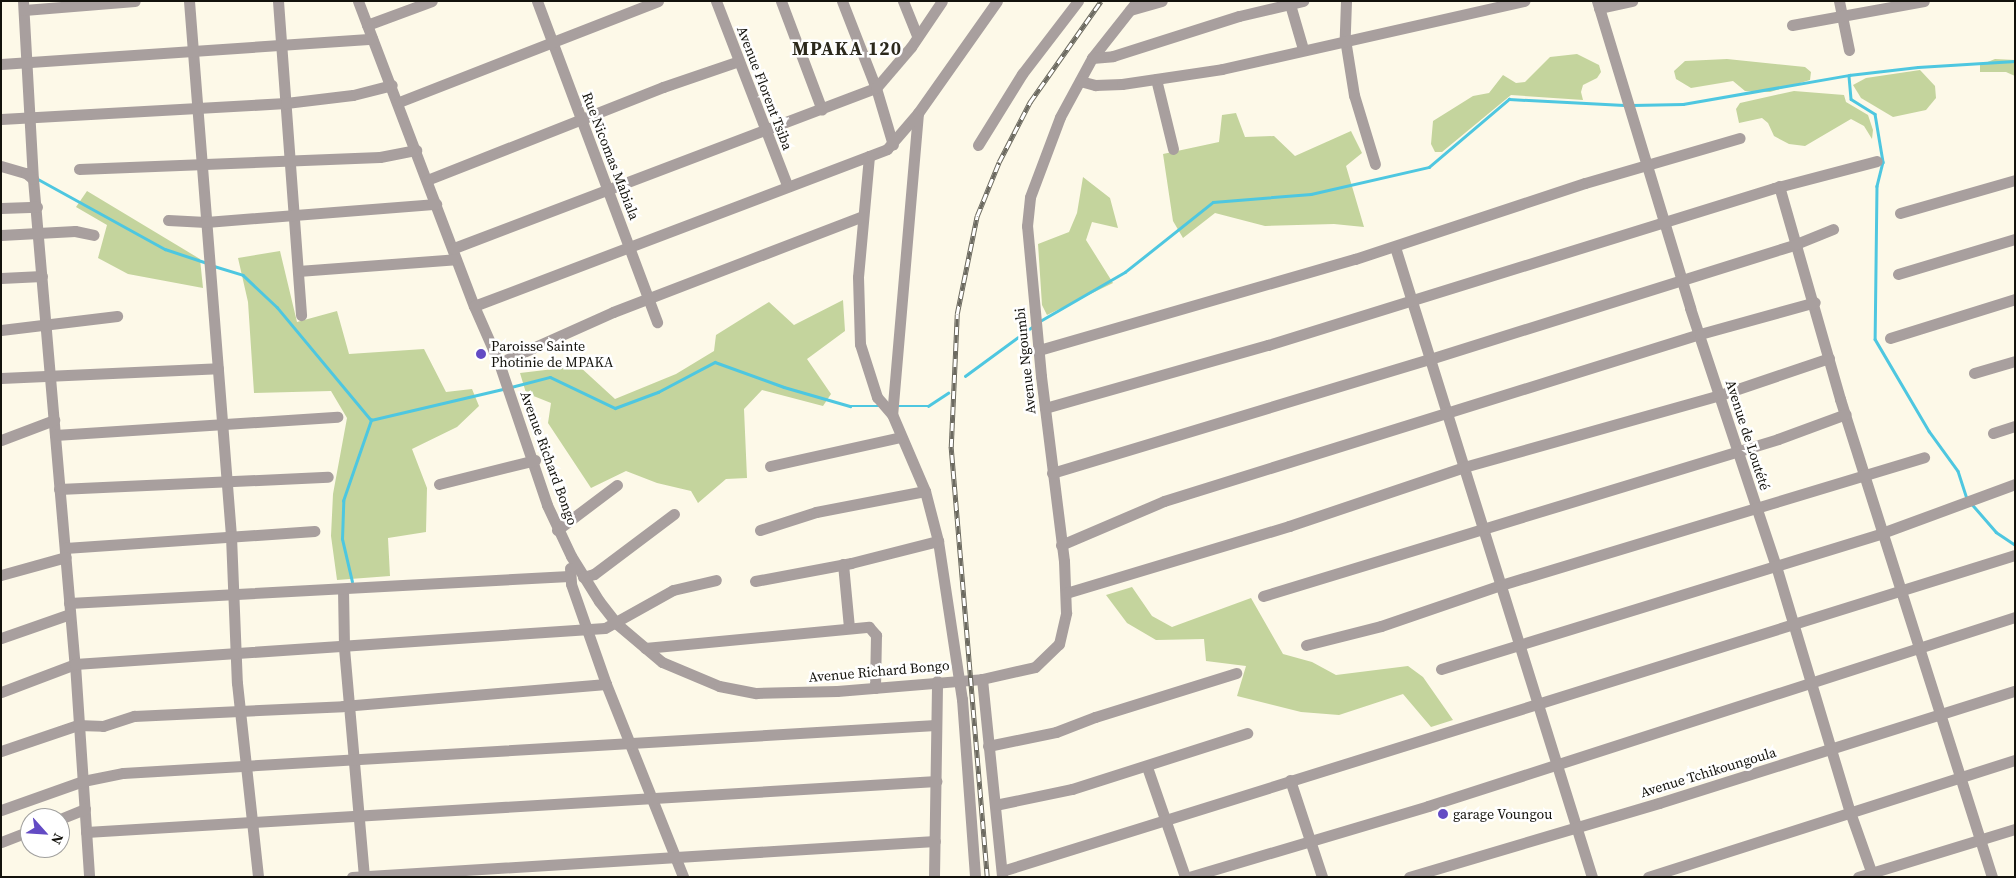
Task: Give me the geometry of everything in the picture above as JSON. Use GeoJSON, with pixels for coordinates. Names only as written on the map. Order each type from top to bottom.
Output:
{"type":"FeatureCollection","features":[{"type":"Feature","properties":{"kind":"street"},"geometry":{"type":"LineString","coordinates":[[89,877],[75,664],[37,207],[33,180],[28,62],[23,6],[135,1]]}},
{"type":"Feature","properties":{"kind":"street"},"geometry":{"type":"LineString","coordinates":[[189,1],[200,165],[218,368],[241,710],[258,877]]}},
{"type":"Feature","properties":{"kind":"street"},"geometry":{"type":"LineString","coordinates":[[278,1],[301,315]]}},
{"type":"Feature","properties":{"kind":"street","name":"Avenue Richard Bongo"},"geometry":{"type":"LineString","coordinates":[[358,1],[372,40],[399,102],[474,306],[500,362],[557,530],[583,577],[618,624],[645,648],[684,674],[719,686],[756,693],[875,688],[976,678]]}},
{"type":"Feature","properties":{"kind":"street"},"geometry":{"type":"LineString","coordinates":[[367,26],[432,1]]}},
{"type":"Feature","properties":{"kind":"street","name":"Rue Nicomas Mabiala"},"geometry":{"type":"LineString","coordinates":[[537,1],[657,322]]}},
{"type":"Feature","properties":{"kind":"street"},"geometry":{"type":"LineString","coordinates":[[399,102],[658,1]]}},
{"type":"Feature","properties":{"kind":"street","name":"Avenue Florent Tsiba"},"geometry":{"type":"LineString","coordinates":[[716,1],[787,185]]}},
{"type":"Feature","properties":{"kind":"street"},"geometry":{"type":"LineString","coordinates":[[781,1],[822,110]]}},
{"type":"Feature","properties":{"kind":"street"},"geometry":{"type":"LineString","coordinates":[[842,1],[876,88],[893,145]]}},
{"type":"Feature","properties":{"kind":"street"},"geometry":{"type":"LineString","coordinates":[[903,1],[917,35]]}},
{"type":"Feature","properties":{"kind":"street"},"geometry":{"type":"LineString","coordinates":[[298,271],[455,253],[876,88],[911,47],[917,35],[942,1]]}},
{"type":"Feature","properties":{"kind":"street"},"geometry":{"type":"LineString","coordinates":[[474,306],[787,185],[870,156],[893,145],[918,113],[997,1]]}},
{"type":"Feature","properties":{"kind":"street"},"geometry":{"type":"LineString","coordinates":[[978,145],[1022,74],[1078,1]]}},
{"type":"Feature","properties":{"kind":"street"},"geometry":{"type":"LineString","coordinates":[[1133,6],[1162,1]]}},
{"type":"Feature","properties":{"kind":"street"},"geometry":{"type":"LineString","coordinates":[[1092,58],[1113,56],[1239,16],[1303,1]]}},
{"type":"Feature","properties":{"kind":"street"},"geometry":{"type":"LineString","coordinates":[[1346,1],[1345,39],[1354,95],[1375,164]]}},
{"type":"Feature","properties":{"kind":"street"},"geometry":{"type":"LineString","coordinates":[[1080,81],[1095,85],[1156,79],[1222,69],[1486,5],[1524,1]]}},
{"type":"Feature","properties":{"kind":"street"},"geometry":{"type":"LineString","coordinates":[[1598,5],[1632,1]]}},
{"type":"Feature","properties":{"kind":"street"},"geometry":{"type":"LineString","coordinates":[[1839,1],[1844,17],[1849,50]]}},
{"type":"Feature","properties":{"kind":"street"},"geometry":{"type":"LineString","coordinates":[[1792,25],[1924,1]]}},
{"type":"Feature","properties":{"kind":"street"},"geometry":{"type":"LineString","coordinates":[[1289,3],[1304,49]]}},
{"type":"Feature","properties":{"kind":"street","name":"Avenue de Loutété"},"geometry":{"type":"LineString","coordinates":[[1598,5],[1682,278],[1776,566],[1850,812],[1873,874]]}},
{"type":"Feature","properties":{"kind":"street","name":"Avenue Ngoumbi"},"geometry":{"type":"LineString","coordinates":[[976,678],[1035,667],[1049,657],[1064,630],[1066,593],[1039,350],[1028,226],[1030,197],[1060,117],[1092,58],[1133,6]]}},
{"type":"Feature","properties":{"kind":"street"},"geometry":{"type":"LineString","coordinates":[[1,64],[192,52],[282,44],[372,40]]}},
{"type":"Feature","properties":{"kind":"street"},"geometry":{"type":"LineString","coordinates":[[427,180],[581,119],[739,61]]}},
{"type":"Feature","properties":{"kind":"street"},"geometry":{"type":"LineString","coordinates":[[1156,79],[1173,149]]}},
{"type":"Feature","properties":{"kind":"street"},"geometry":{"type":"LineString","coordinates":[[1,119],[196,110],[286,103],[353,96],[392,85]]}},
{"type":"Feature","properties":{"kind":"street"},"geometry":{"type":"LineString","coordinates":[[892,414],[918,113]]}},
{"type":"Feature","properties":{"kind":"street"},"geometry":{"type":"LineString","coordinates":[[1039,350],[1395,247],[1647,165],[1740,138]]}},
{"type":"Feature","properties":{"kind":"street"},"geometry":{"type":"LineString","coordinates":[[80,169],[200,165],[290,159],[380,157],[416,150]]}},
{"type":"Feature","properties":{"kind":"street"},"geometry":{"type":"LineString","coordinates":[[870,156],[861,217],[858,277],[860,344],[877,397],[892,414],[925,491],[938,541],[958,680],[975,877]]}},
{"type":"Feature","properties":{"kind":"street"},"geometry":{"type":"LineString","coordinates":[[1045,408],[1412,301],[1779,186],[1877,161]]}},
{"type":"Feature","properties":{"kind":"street"},"geometry":{"type":"LineString","coordinates":[[1,166],[26,174],[33,180]]}},
{"type":"Feature","properties":{"kind":"street"},"geometry":{"type":"LineString","coordinates":[[1900,213],[2015,180]]}},
{"type":"Feature","properties":{"kind":"street"},"geometry":{"type":"LineString","coordinates":[[1779,186],[1815,302],[1829,358],[1863,473],[1992,877]]}},
{"type":"Feature","properties":{"kind":"street"},"geometry":{"type":"LineString","coordinates":[[168,220],[206,222],[436,204]]}},
{"type":"Feature","properties":{"kind":"street"},"geometry":{"type":"LineString","coordinates":[[1,208],[37,207]]}},
{"type":"Feature","properties":{"kind":"street"},"geometry":{"type":"LineString","coordinates":[[500,362],[648,299],[861,217]]}},
{"type":"Feature","properties":{"kind":"street"},"geometry":{"type":"LineString","coordinates":[[1052,473],[1430,359],[1682,278],[1796,244],[1833,229]]}},
{"type":"Feature","properties":{"kind":"street"},"geometry":{"type":"LineString","coordinates":[[1,235],[75,231],[94,235]]}},
{"type":"Feature","properties":{"kind":"street"},"geometry":{"type":"LineString","coordinates":[[1898,274],[2015,239]]}},
{"type":"Feature","properties":{"kind":"street"},"geometry":{"type":"LineString","coordinates":[[1395,247],[1592,877]]}},
{"type":"Feature","properties":{"kind":"street"},"geometry":{"type":"LineString","coordinates":[[1,278],[42,276]]}},
{"type":"Feature","properties":{"kind":"street"},"geometry":{"type":"LineString","coordinates":[[1890,338],[2015,299]]}},
{"type":"Feature","properties":{"kind":"street"},"geometry":{"type":"LineString","coordinates":[[1062,545],[1164,501],[1700,334],[1815,302]]}},
{"type":"Feature","properties":{"kind":"street"},"geometry":{"type":"LineString","coordinates":[[1,330],[117,316]]}},
{"type":"Feature","properties":{"kind":"street"},"geometry":{"type":"LineString","coordinates":[[1066,593],[1289,526],[1464,467],[1720,395],[1829,358]]}},
{"type":"Feature","properties":{"kind":"street"},"geometry":{"type":"LineString","coordinates":[[1974,373],[2015,361]]}},
{"type":"Feature","properties":{"kind":"street"},"geometry":{"type":"LineString","coordinates":[[1,378],[218,368]]}},
{"type":"Feature","properties":{"kind":"street"},"geometry":{"type":"LineString","coordinates":[[1263,596],[1738,451],[1846,414]]}},
{"type":"Feature","properties":{"kind":"street"},"geometry":{"type":"LineString","coordinates":[[55,435],[336,417]]}},
{"type":"Feature","properties":{"kind":"street"},"geometry":{"type":"LineString","coordinates":[[1,440],[54,420]]}},
{"type":"Feature","properties":{"kind":"street"},"geometry":{"type":"LineString","coordinates":[[1993,433],[2015,426]]}},
{"type":"Feature","properties":{"kind":"street"},"geometry":{"type":"LineString","coordinates":[[770,466],[901,437]]}},
{"type":"Feature","properties":{"kind":"street"},"geometry":{"type":"LineString","coordinates":[[1306,645],[1381,626],[1501,585],[1756,508],[1863,473],[1924,457]]}},
{"type":"Feature","properties":{"kind":"street"},"geometry":{"type":"LineString","coordinates":[[439,484],[534,460]]}},
{"type":"Feature","properties":{"kind":"street"},"geometry":{"type":"LineString","coordinates":[[60,489],[328,477]]}},
{"type":"Feature","properties":{"kind":"street"},"geometry":{"type":"LineString","coordinates":[[1441,669],[1882,533],[2015,484]]}},
{"type":"Feature","properties":{"kind":"street"},"geometry":{"type":"LineString","coordinates":[[557,530],[617,485]]}},
{"type":"Feature","properties":{"kind":"street"},"geometry":{"type":"LineString","coordinates":[[760,530],[816,512],[925,491]]}},
{"type":"Feature","properties":{"kind":"street"},"geometry":{"type":"LineString","coordinates":[[583,577],[594,574],[674,514]]}},
{"type":"Feature","properties":{"kind":"street"},"geometry":{"type":"LineString","coordinates":[[1,575],[65,552],[230,536],[314,531]]}},
{"type":"Feature","properties":{"kind":"street"},"geometry":{"type":"LineString","coordinates":[[756,581],[842,564],[938,541]]}},
{"type":"Feature","properties":{"kind":"street"},"geometry":{"type":"LineString","coordinates":[[976,678],[988,746],[1002,874],[1290,780],[1539,706],[2015,555]]}},
{"type":"Feature","properties":{"kind":"street"},"geometry":{"type":"LineString","coordinates":[[571,556],[569,576],[586,631],[606,684],[631,741],[683,877]]}},
{"type":"Feature","properties":{"kind":"street"},"geometry":{"type":"LineString","coordinates":[[842,564],[849,627]]}},
{"type":"Feature","properties":{"kind":"street"},"geometry":{"type":"LineString","coordinates":[[1,638],[70,608],[234,594],[569,576]]}},
{"type":"Feature","properties":{"kind":"street"},"geometry":{"type":"LineString","coordinates":[[1,692],[75,664],[586,631],[618,624],[673,590],[716,580]]}},
{"type":"Feature","properties":{"kind":"street"},"geometry":{"type":"LineString","coordinates":[[343,589],[344,648],[354,758],[360,876],[935,841]]}},
{"type":"Feature","properties":{"kind":"street"},"geometry":{"type":"LineString","coordinates":[[1189,877],[1428,806],[2015,617]]}},
{"type":"Feature","properties":{"kind":"street"},"geometry":{"type":"LineString","coordinates":[[645,648],[849,627],[874,629],[875,688]]}},
{"type":"Feature","properties":{"kind":"street"},"geometry":{"type":"LineString","coordinates":[[988,746],[1056,732],[1095,717],[1236,673]]}},
{"type":"Feature","properties":{"kind":"street"},"geometry":{"type":"LineString","coordinates":[[934,877],[937,681]]}},
{"type":"Feature","properties":{"kind":"street"},"geometry":{"type":"LineString","coordinates":[[1,751],[78,725],[103,726],[134,716],[350,706],[606,684]]}},
{"type":"Feature","properties":{"kind":"street","name":"Avenue Tchikoungoula"},"geometry":{"type":"LineString","coordinates":[[1409,877],[1940,717],[2015,691]]}},
{"type":"Feature","properties":{"kind":"street"},"geometry":{"type":"LineString","coordinates":[[1,810],[83,781],[122,773],[631,741],[936,725]]}},
{"type":"Feature","properties":{"kind":"street"},"geometry":{"type":"LineString","coordinates":[[995,805],[1072,789],[1147,767],[1248,733]]}},
{"type":"Feature","properties":{"kind":"street"},"geometry":{"type":"LineString","coordinates":[[1648,877],[2015,760]]}},
{"type":"Feature","properties":{"kind":"street"},"geometry":{"type":"LineString","coordinates":[[1147,767],[1164,822],[1185,877]]}},
{"type":"Feature","properties":{"kind":"street"},"geometry":{"type":"LineString","coordinates":[[1290,780],[1322,877]]}},
{"type":"Feature","properties":{"kind":"street"},"geometry":{"type":"LineString","coordinates":[[86,832],[936,781]]}},
{"type":"Feature","properties":{"kind":"street"},"geometry":{"type":"LineString","coordinates":[[70,815],[85,810]]}},
{"type":"Feature","properties":{"kind":"street"},"geometry":{"type":"LineString","coordinates":[[1858,877],[1873,874],[2015,829]]}},
{"type":"Feature","properties":{"kind":"street"},"geometry":{"type":"LineString","coordinates":[[1,842],[20,835]]}},
{"type":"Feature","properties":{"kind":"green space"},"geometry":{"type":"Polygon","coordinates":[[[1577,54],[1599,65],[1601,72],[1597,78],[1583,85],[1581,92],[1583,100],[1511,95],[1442,152],[1435,152],[1431,144],[1433,121],[1473,96],[1489,93],[1503,75],[1516,83],[1525,82],[1550,57],[1577,54]]]}},
{"type":"Feature","properties":{"kind":"green space"},"geometry":{"type":"Polygon","coordinates":[[[1727,59],[1805,67],[1811,72],[1810,80],[1770,92],[1745,91],[1733,81],[1691,88],[1676,79],[1674,71],[1685,61],[1727,59]]]}},
{"type":"Feature","properties":{"kind":"green space"},"geometry":{"type":"Polygon","coordinates":[[[1995,59],[2015,60],[2015,76],[2006,72],[1980,72],[1980,65],[1995,59]]]}},
{"type":"Feature","properties":{"kind":"green space"},"geometry":{"type":"Polygon","coordinates":[[[1920,70],[1935,86],[1936,98],[1926,110],[1893,117],[1861,98],[1853,85],[1866,78],[1920,70]]]}},
{"type":"Feature","properties":{"kind":"green space"},"geometry":{"type":"Polygon","coordinates":[[[1794,91],[1844,95],[1846,102],[1868,115],[1873,130],[1872,139],[1864,126],[1851,119],[1805,146],[1789,144],[1774,136],[1768,123],[1762,118],[1739,123],[1736,109],[1740,103],[1794,91]]]}},
{"type":"Feature","properties":{"kind":"green space"},"geometry":{"type":"Polygon","coordinates":[[[1236,113],[1245,137],[1274,136],[1295,156],[1351,131],[1362,153],[1346,166],[1364,227],[1334,224],[1265,226],[1215,213],[1183,238],[1173,221],[1163,154],[1219,142],[1222,115],[1236,113]]]}},
{"type":"Feature","properties":{"kind":"green space"},"geometry":{"type":"Polygon","coordinates":[[[1083,177],[1110,198],[1118,228],[1092,222],[1086,240],[1113,283],[1047,315],[1042,305],[1038,244],[1069,232],[1077,213],[1083,177]]]}},
{"type":"Feature","properties":{"kind":"green space"},"geometry":{"type":"Polygon","coordinates":[[[87,191],[200,259],[203,288],[128,274],[98,258],[107,225],[76,207],[87,191]]]}},
{"type":"Feature","properties":{"kind":"green space"},"geometry":{"type":"Polygon","coordinates":[[[280,251],[297,322],[337,311],[349,354],[424,349],[446,392],[472,389],[479,406],[457,427],[412,449],[427,488],[426,532],[388,538],[390,576],[337,580],[331,536],[333,494],[347,418],[331,391],[254,393],[248,302],[238,258],[280,251]]]}},
{"type":"Feature","properties":{"kind":"green space"},"geometry":{"type":"Polygon","coordinates":[[[843,300],[845,331],[807,359],[831,394],[823,406],[762,390],[744,409],[747,478],[726,479],[698,503],[691,491],[657,483],[626,471],[591,488],[548,423],[551,403],[526,393],[520,373],[579,366],[615,399],[676,374],[714,351],[716,335],[769,302],[794,325],[843,300]]]}},
{"type":"Feature","properties":{"kind":"green space"},"geometry":{"type":"Polygon","coordinates":[[[1132,587],[1152,616],[1172,627],[1251,598],[1283,654],[1312,662],[1336,675],[1408,666],[1423,677],[1453,720],[1431,727],[1403,694],[1339,715],[1301,712],[1237,696],[1246,666],[1206,661],[1204,639],[1156,640],[1127,623],[1106,595],[1132,587]]]}},
{"type":"Feature","properties":{"kind":"waterway"},"geometry":{"type":"LineString","coordinates":[[1632,105],[1683,104],[1849,75],[1918,67],[2015,61]]}},
{"type":"Feature","properties":{"kind":"waterway"},"geometry":{"type":"LineString","coordinates":[[1849,76],[1851,99],[1875,114],[1883,162],[1877,186],[1875,339],[1929,431],[1958,471],[1967,499]]}},
{"type":"Feature","properties":{"kind":"waterway"},"geometry":{"type":"LineString","coordinates":[[1040,321],[1125,272],[1213,202],[1311,194],[1429,167],[1509,99],[1624,105]]}},
{"type":"Feature","properties":{"kind":"waterway"},"geometry":{"type":"LineString","coordinates":[[38,179],[165,249],[207,263]]}},
{"type":"Feature","properties":{"kind":"waterway"},"geometry":{"type":"LineString","coordinates":[[214,266],[243,275],[277,307],[371,420],[503,389]]}},
{"type":"Feature","properties":{"kind":"waterway"},"geometry":{"type":"LineString","coordinates":[[965,376],[1032,327]]}},
{"type":"Feature","properties":{"kind":"waterway"},"geometry":{"type":"LineString","coordinates":[[511,387],[550,377],[615,408],[658,392],[715,362],[784,387],[850,406],[880,406]]}},
{"type":"Feature","properties":{"kind":"waterway"},"geometry":{"type":"LineString","coordinates":[[896,406],[928,406],[948,393]]}},
{"type":"Feature","properties":{"kind":"waterway"},"geometry":{"type":"LineString","coordinates":[[352,582],[342,539],[343,501],[371,420]]}},
{"type":"Feature","properties":{"kind":"waterway"},"geometry":{"type":"LineString","coordinates":[[1971,503],[1996,532],[2015,545]]}},
{"type":"Feature","properties":{"kind":"railway"},"geometry":{"type":"LineString","coordinates":[[987,877],[951,447],[957,314],[977,216],[999,162],[1030,102],[1101,1]]}},
{"type":"Feature","properties":{"kind":"place","name":"Paroisse Sainte Photinie de MPAKA"},"geometry":{"type":"Point","coordinates":[481,354]}},
{"type":"Feature","properties":{"kind":"place","name":"garage Voungou"},"geometry":{"type":"Point","coordinates":[1443,814]}},
{"type":"Feature","properties":{"kind":"district","name":"MPAKA 120"},"geometry":{"type":"Point","coordinates":[847,49]}}]}
